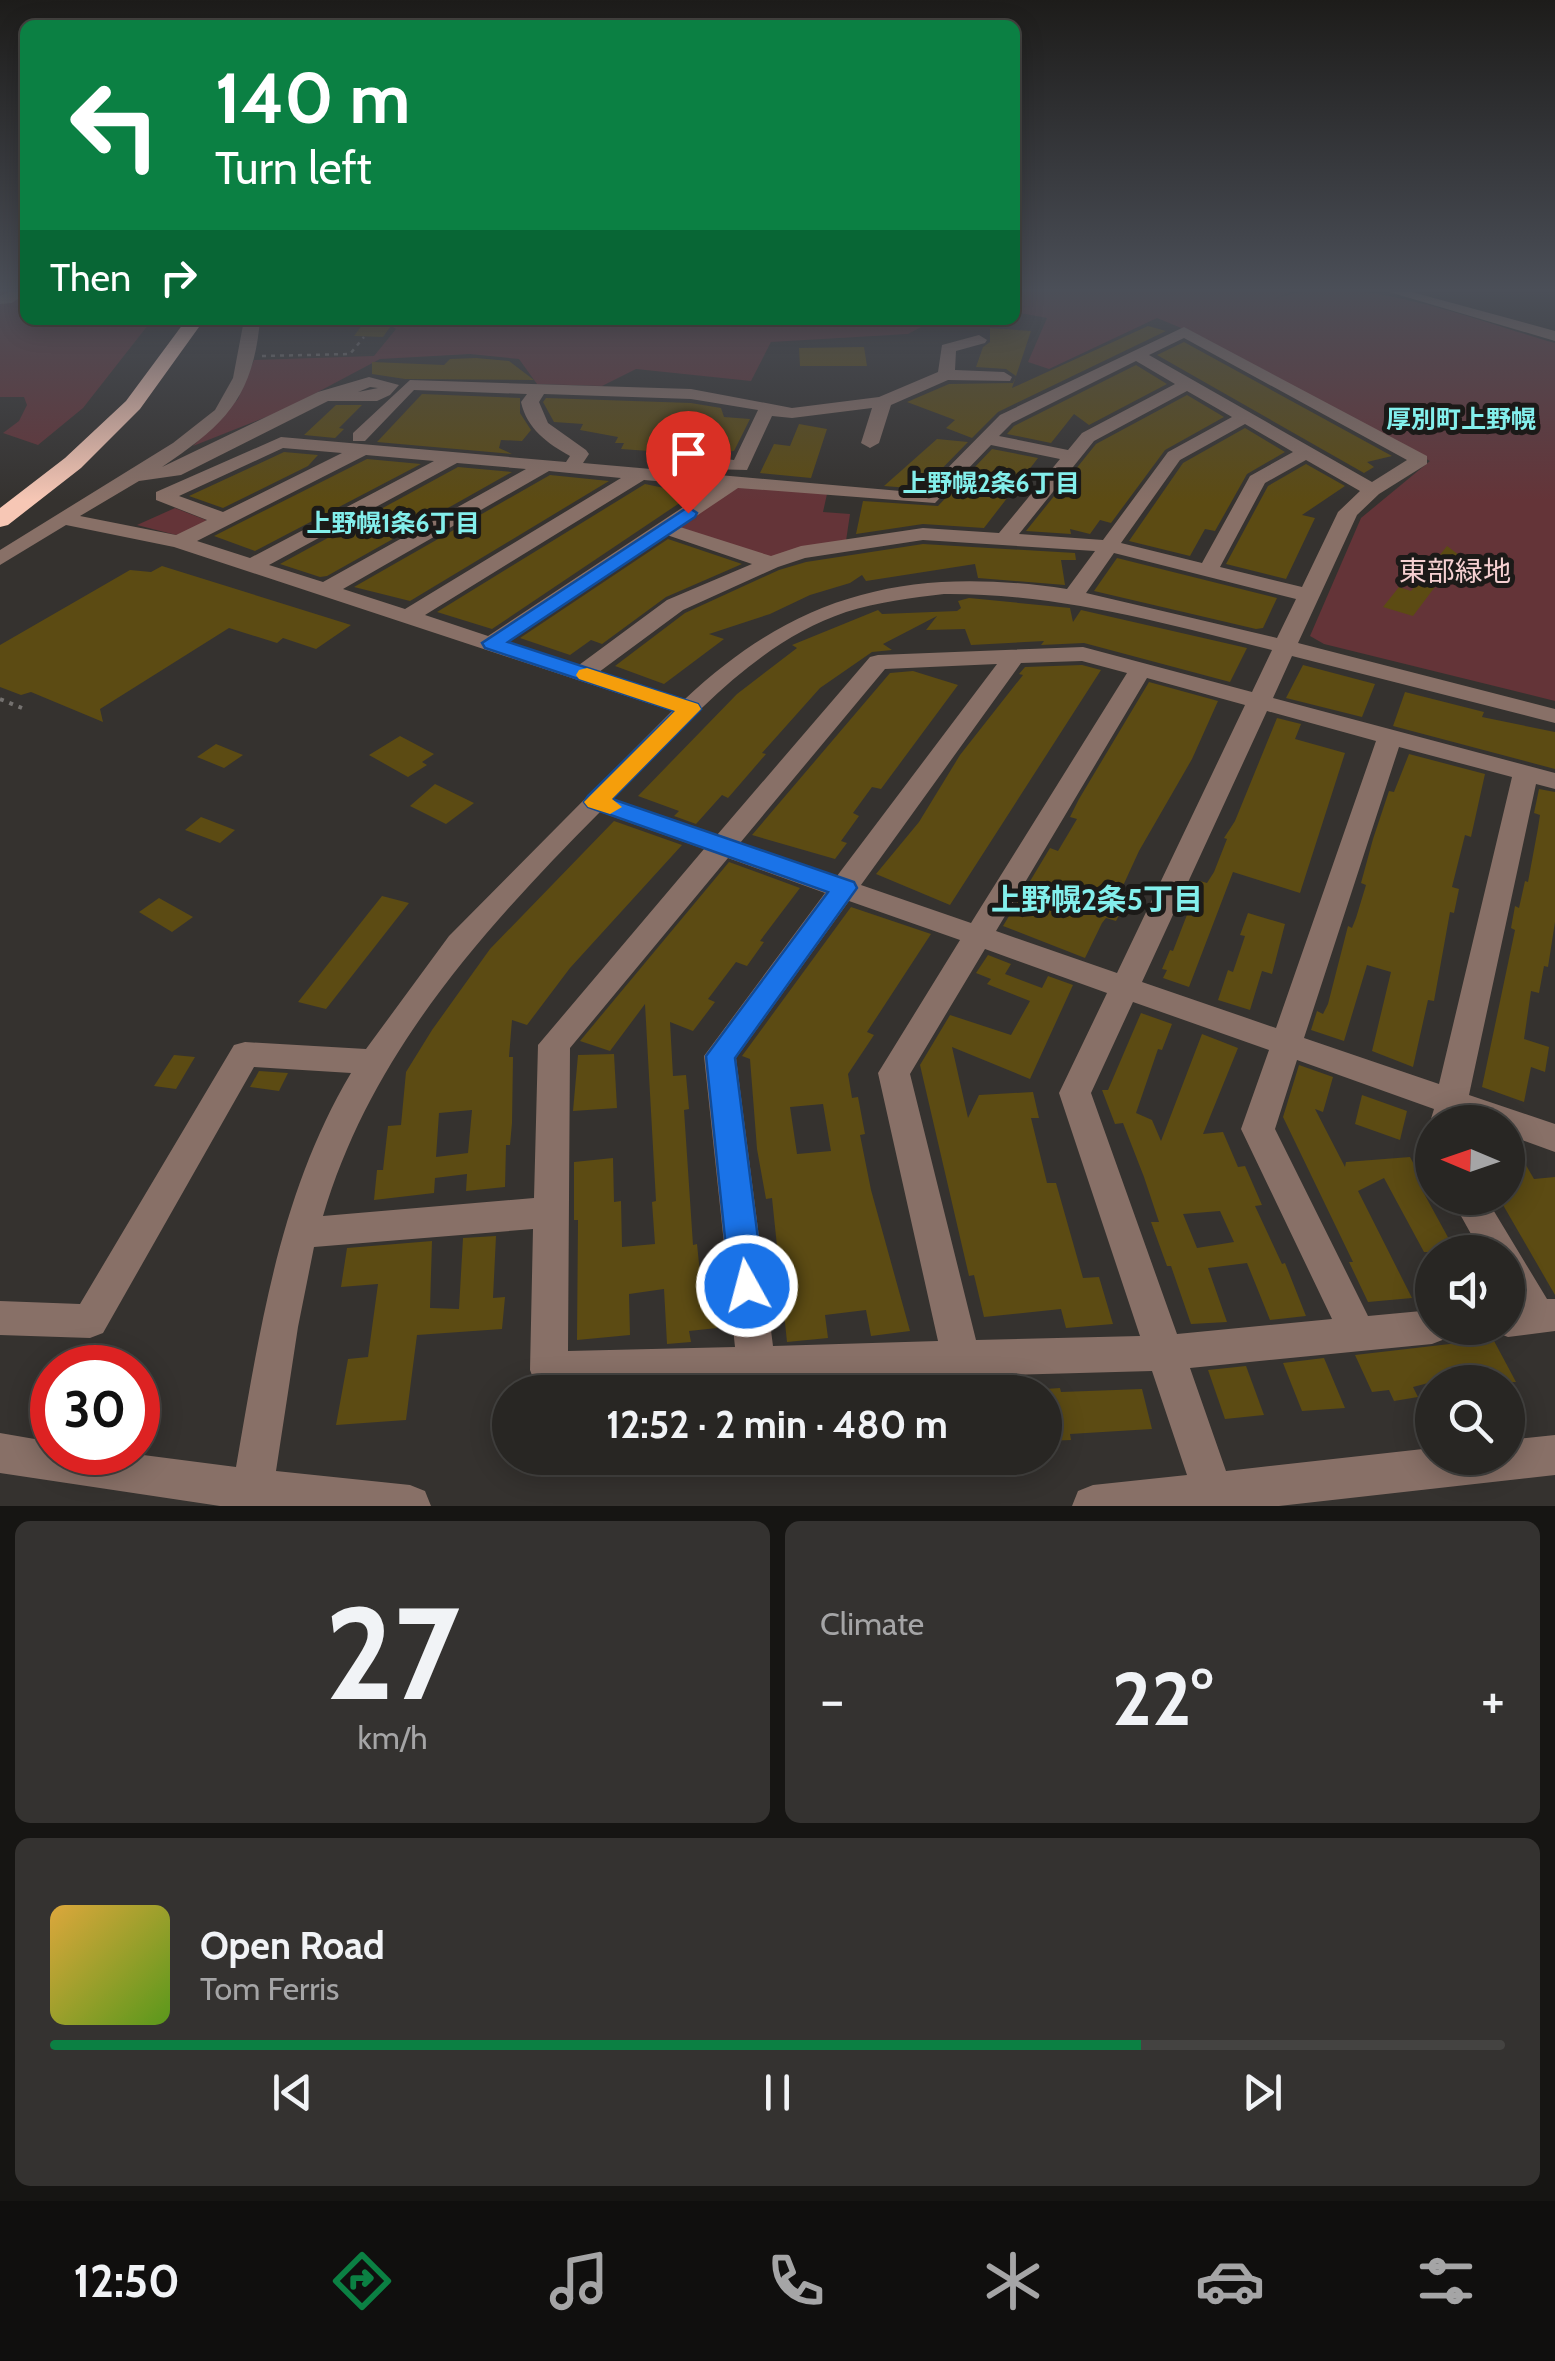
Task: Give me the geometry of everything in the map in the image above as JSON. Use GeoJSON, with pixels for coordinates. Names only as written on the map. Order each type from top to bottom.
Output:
{"type":"FeatureCollection","features":[{"type":"Feature","properties":{"kind":"highway"},"geometry":{"type":"LineString","coordinates":[[0,499],[65,447],[103,410],[141,361]]}},
{"type":"Feature","properties":{"kind":"highway"},"geometry":{"type":"LineString","coordinates":[[0,520],[73,463],[133,405],[164,361]]}},
{"type":"Feature","properties":{"kind":"street"},"geometry":{"type":"LineString","coordinates":[[0,559],[173,451],[234,395],[245,361]]}},
{"type":"Feature","properties":{"kind":"street"},"geometry":{"type":"LineString","coordinates":[[946,375],[947,361]]}},
{"type":"Feature","properties":{"kind":"street"},"geometry":{"type":"LineString","coordinates":[[539,390],[530,402],[532,416],[576,461],[640,474],[928,499],[1006,419],[1121,361]]}},
{"type":"Feature","properties":{"kind":"street"},"geometry":{"type":"LineString","coordinates":[[1148,361],[1372,490]]}},
{"type":"Feature","properties":{"kind":"street"},"geometry":{"type":"LineString","coordinates":[[1216,1500],[1075,1092],[1288,648],[1348,512],[1372,490],[1420,460],[1238,361]]}},
{"type":"Feature","properties":{"kind":"street"},"geometry":{"type":"LineString","coordinates":[[766,410],[792,412],[883,402],[946,375],[1004,378]]}},
{"type":"Feature","properties":{"kind":"street"},"geometry":{"type":"LineString","coordinates":[[1005,539],[1088,437],[1187,384]]}},
{"type":"Feature","properties":{"kind":"street"},"geometry":{"type":"LineString","coordinates":[[134,476],[174,470],[324,396],[342,392],[351,397],[372,398],[400,385],[691,394],[768,406],[740,466],[576,461],[545,466],[362,443],[280,442],[162,496],[226,520]]}},
{"type":"Feature","properties":{"kind":"street"},"geometry":{"type":"LineString","coordinates":[[178,542],[226,520],[362,443],[400,385]]}},
{"type":"Feature","properties":{"kind":"street"},"geometry":{"type":"LineString","coordinates":[[870,443],[883,402]]}},
{"type":"Feature","properties":{"kind":"street"},"geometry":{"type":"LineString","coordinates":[[1072,596],[1174,456],[1245,417]]}},
{"type":"Feature","properties":{"kind":"street"},"geometry":{"type":"LineString","coordinates":[[988,439],[1070,456]]}},
{"type":"Feature","properties":{"kind":"street"},"geometry":{"type":"LineString","coordinates":[[1208,570],[1258,480],[1306,452]]}},
{"type":"Feature","properties":{"kind":"street"},"geometry":{"type":"LineString","coordinates":[[248,567],[454,457]]}},
{"type":"Feature","properties":{"kind":"street"},"geometry":{"type":"LineString","coordinates":[[323,592],[545,466]]}},
{"type":"Feature","properties":{"kind":"street"},"geometry":{"type":"LineString","coordinates":[[406,617],[640,474]]}},
{"type":"Feature","properties":{"kind":"street"},"geometry":{"type":"LineString","coordinates":[[492,643],[734,482]]}},
{"type":"Feature","properties":{"kind":"street"},"geometry":{"type":"LineString","coordinates":[[63,518],[178,542],[690,709]]}},
{"type":"Feature","properties":{"kind":"street"},"geometry":{"type":"LineString","coordinates":[[666,528],[770,564]]}},
{"type":"Feature","properties":{"kind":"street"},"geometry":{"type":"LineString","coordinates":[[583,674],[675,605],[770,564],[801,552],[923,534],[1109,546],[1311,596]]}},
{"type":"Feature","properties":{"kind":"street"},"geometry":{"type":"LineString","coordinates":[[252,1498],[274,1349],[299,1232],[328,1150],[406,1009],[449,951],[690,709],[759,648],[802,622],[901,592],[971,588],[1072,596],[1555,716]]}},
{"type":"Feature","properties":{"kind":"street"},"geometry":{"type":"LineString","coordinates":[[1415,1329],[1166,1353],[549,1370],[554,1044],[878,662],[1083,654],[1540,777],[1452,1105]]}},
{"type":"Feature","properties":{"kind":"street"},"geometry":{"type":"LineString","coordinates":[[756,1363],[720,1056],[1014,657]]}},
{"type":"Feature","properties":{"kind":"street"},"geometry":{"type":"LineString","coordinates":[[961,1358],[894,1073],[1140,670]]}},
{"type":"Feature","properties":{"kind":"street"},"geometry":{"type":"LineString","coordinates":[[1358,1334],[1258,1129],[1390,737]]}},
{"type":"Feature","properties":{"kind":"street"},"geometry":{"type":"LineString","coordinates":[[596,802],[1286,1044],[1433,1105]]}},
{"type":"Feature","properties":{"kind":"street"},"geometry":{"type":"LineString","coordinates":[[0,1318],[90,1321],[245,1054],[375,1062]]}},
{"type":"Feature","properties":{"kind":"street"},"geometry":{"type":"LineString","coordinates":[[1525,1131],[1555,1138]]}},
{"type":"Feature","properties":{"kind":"street"},"geometry":{"type":"LineString","coordinates":[[299,1232],[552,1212]]}},
{"type":"Feature","properties":{"kind":"street"},"geometry":{"type":"LineString","coordinates":[[0,1453],[252,1498],[410,1506]]}},
{"type":"Feature","properties":{"kind":"street"},"geometry":{"type":"LineString","coordinates":[[1093,1506],[1216,1500],[1555,1456]]}},
{"type":"Feature","properties":{"kind":"path"},"geometry":{"type":"LineString","coordinates":[[0,699],[22,708]]}},
{"type":"Feature","properties":{"kind":"green space"},"geometry":{"type":"Polygon","coordinates":[[[0,361],[120,361],[83,408],[38,445],[3,433],[19,421],[27,405],[24,397],[0,397],[0,361]]]}},
{"type":"Feature","properties":{"kind":"green space"},"geometry":{"type":"Polygon","coordinates":[[[253,361],[376,361],[284,410],[193,446],[238,399],[253,361]]]}},
{"type":"Feature","properties":{"kind":"green space"},"geometry":{"type":"Polygon","coordinates":[[[521,361],[761,361],[751,381],[636,369],[602,386],[537,384],[521,361]]]}},
{"type":"Feature","properties":{"kind":"green space","name":"東部緑地"},"geometry":{"type":"Polygon","coordinates":[[[1028,361],[1065,361],[1049,369],[1028,361]]]}},
{"type":"Feature","properties":{"kind":"green space","name":"東部緑地"},"geometry":{"type":"Polygon","coordinates":[[[1245,361],[1555,361],[1555,701],[1324,644],[1310,636],[1361,518],[1430,461],[1245,361]]]}},
{"type":"Feature","properties":{"kind":"green space"},"geometry":{"type":"Polygon","coordinates":[[[740,486],[827,494],[823,512],[850,514],[846,541],[773,559],[677,527],[740,486]]]}},
{"type":"Feature","properties":{"kind":"green space"},"geometry":{"type":"Polygon","coordinates":[[[175,508],[206,520],[176,535],[137,525],[175,508]]]}},
{"type":"Feature","properties":{"kind":"building"},"geometry":{"type":"Polygon","coordinates":[[[448,361],[509,361],[534,380],[405,379],[372,374],[372,362],[444,365],[448,361]]]}},
{"type":"Feature","properties":{"kind":"building"},"geometry":{"type":"Polygon","coordinates":[[[800,361],[866,361],[867,366],[800,366],[800,361]]]}},
{"type":"Feature","properties":{"kind":"building"},"geometry":{"type":"Polygon","coordinates":[[[978,361],[1021,361],[1016,376],[1006,369],[976,367],[978,361]]]}},
{"type":"Feature","properties":{"kind":"building"},"geometry":{"type":"Polygon","coordinates":[[[1071,361],[1103,361],[998,412],[972,438],[946,428],[955,420],[907,402],[949,384],[1013,383],[1016,376],[1012,388],[1071,361]]]}},
{"type":"Feature","properties":{"kind":"building"},"geometry":{"type":"Polygon","coordinates":[[[1168,361],[1219,361],[1392,456],[1367,462],[1374,467],[1364,473],[1168,361]]]}},
{"type":"Feature","properties":{"kind":"building"},"geometry":{"type":"Polygon","coordinates":[[[1136,365],[1167,384],[1089,425],[1074,414],[1051,443],[1007,434],[1014,426],[1136,365]]]}},
{"type":"Feature","properties":{"kind":"building"},"geometry":{"type":"Polygon","coordinates":[[[422,394],[520,398],[520,413],[531,430],[522,441],[501,440],[499,448],[512,454],[377,442],[422,394]]]}},
{"type":"Feature","properties":{"kind":"building"},"geometry":{"type":"Polygon","coordinates":[[[1187,395],[1224,417],[1165,450],[1111,523],[1100,520],[1090,534],[1070,529],[1071,534],[1026,531],[1096,444],[1187,395]]]}},
{"type":"Feature","properties":{"kind":"building"},"geometry":{"type":"Polygon","coordinates":[[[546,398],[691,403],[721,408],[724,417],[750,419],[734,451],[707,454],[694,450],[692,454],[621,449],[624,443],[615,443],[618,437],[580,430],[583,424],[554,422],[543,402],[546,398]]]}},
{"type":"Feature","properties":{"kind":"building"},"geometry":{"type":"Polygon","coordinates":[[[336,405],[362,405],[339,428],[344,429],[335,438],[304,435],[336,405]]]}},
{"type":"Feature","properties":{"kind":"building"},"geometry":{"type":"Polygon","coordinates":[[[799,424],[827,429],[811,478],[760,473],[774,444],[790,446],[799,424]]]}},
{"type":"Feature","properties":{"kind":"building"},"geometry":{"type":"Polygon","coordinates":[[[1245,428],[1285,452],[1247,474],[1215,531],[1205,529],[1190,556],[1129,541],[1183,463],[1245,428]]]}},
{"type":"Feature","properties":{"kind":"building"},"geometry":{"type":"Polygon","coordinates":[[[937,439],[968,442],[922,489],[884,486],[937,439]]]}},
{"type":"Feature","properties":{"kind":"building"},"geometry":{"type":"Polygon","coordinates":[[[992,449],[1038,458],[984,528],[923,524],[856,534],[863,501],[938,506],[992,449]]]}},
{"type":"Feature","properties":{"kind":"building"},"geometry":{"type":"Polygon","coordinates":[[[284,452],[318,455],[308,466],[223,508],[189,496],[284,452]]]}},
{"type":"Feature","properties":{"kind":"building"},"geometry":{"type":"Polygon","coordinates":[[[367,459],[421,464],[255,551],[214,536],[367,459]]]}},
{"type":"Feature","properties":{"kind":"building"},"geometry":{"type":"Polygon","coordinates":[[[1306,464],[1345,486],[1302,515],[1315,518],[1286,579],[1226,564],[1268,486],[1306,464]]]}},
{"type":"Feature","properties":{"kind":"building"},"geometry":{"type":"Polygon","coordinates":[[[458,467],[512,472],[327,576],[280,564],[458,467]]]}},
{"type":"Feature","properties":{"kind":"building"},"geometry":{"type":"Polygon","coordinates":[[[550,475],[609,481],[410,601],[354,587],[550,475]]]}},
{"type":"Feature","properties":{"kind":"building"},"geometry":{"type":"Polygon","coordinates":[[[645,484],[693,494],[492,629],[437,612],[645,484]]]}},
{"type":"Feature","properties":{"kind":"building"},"geometry":{"type":"Polygon","coordinates":[[[668,539],[742,564],[666,597],[602,644],[591,640],[570,655],[520,638],[668,539]]]}},
{"type":"Feature","properties":{"kind":"building"},"geometry":{"type":"Polygon","coordinates":[[[923,544],[1075,553],[1076,560],[1061,560],[1065,585],[978,578],[975,564],[866,581],[862,575],[770,614],[709,634],[724,639],[664,684],[615,666],[685,613],[779,570],[806,562],[923,544]]]}},
{"type":"Feature","properties":{"kind":"building"},"geometry":{"type":"Polygon","coordinates":[[[1447,546],[1459,555],[1413,616],[1383,607],[1399,587],[1411,591],[1447,546]]]}},
{"type":"Feature","properties":{"kind":"building"},"geometry":{"type":"Polygon","coordinates":[[[1117,558],[1277,598],[1263,628],[1256,629],[1094,591],[1117,558]]]}},
{"type":"Feature","properties":{"kind":"building"},"geometry":{"type":"Polygon","coordinates":[[[162,566],[351,625],[316,649],[283,638],[277,643],[229,628],[100,709],[103,722],[31,692],[21,695],[0,687],[0,645],[130,570],[151,572],[162,566]]]}},
{"type":"Feature","properties":{"kind":"building"},"geometry":{"type":"Polygon","coordinates":[[[969,598],[1070,608],[1073,622],[1081,610],[1247,648],[1230,682],[1084,643],[971,645],[965,629],[926,630],[937,616],[883,644],[892,650],[872,652],[820,688],[728,798],[722,795],[696,824],[674,816],[679,811],[638,796],[737,694],[797,648],[792,645],[878,610],[882,614],[957,611],[961,608],[958,601],[969,598]]]}},
{"type":"Feature","properties":{"kind":"building"},"geometry":{"type":"Polygon","coordinates":[[[1082,665],[1101,670],[950,905],[876,874],[919,822],[960,755],[1023,675],[1019,674],[1025,667],[1082,665]]]}},
{"type":"Feature","properties":{"kind":"building"},"geometry":{"type":"Polygon","coordinates":[[[1303,665],[1375,684],[1362,717],[1286,698],[1303,665]]]}},
{"type":"Feature","properties":{"kind":"building"},"geometry":{"type":"Polygon","coordinates":[[[913,671],[958,685],[881,789],[872,787],[853,813],[859,816],[841,841],[847,843],[835,859],[752,835],[890,673],[913,671]]]}},
{"type":"Feature","properties":{"kind":"building"},"geometry":{"type":"Polygon","coordinates":[[[1149,682],[1218,701],[1192,759],[1139,851],[1116,901],[1125,904],[1116,921],[1106,918],[1085,958],[1003,926],[1050,848],[1058,851],[1077,819],[1070,817],[1079,799],[1149,682]]]}},
{"type":"Feature","properties":{"kind":"building"},"geometry":{"type":"Polygon","coordinates":[[[1405,692],[1484,712],[1482,717],[1555,732],[1555,769],[1393,726],[1405,692]]]}},
{"type":"Feature","properties":{"kind":"building"},"geometry":{"type":"Polygon","coordinates":[[[1277,718],[1301,724],[1295,739],[1345,753],[1300,893],[1233,872],[1189,987],[1163,978],[1167,970],[1162,969],[1200,881],[1207,883],[1214,872],[1227,839],[1224,838],[1235,821],[1277,718]]]}},
{"type":"Feature","properties":{"kind":"building"},"geometry":{"type":"Polygon","coordinates":[[[400,736],[434,754],[422,762],[427,765],[408,777],[369,755],[400,736]]]}},
{"type":"Feature","properties":{"kind":"building"},"geometry":{"type":"Polygon","coordinates":[[[216,744],[243,755],[224,768],[197,757],[216,744]]]}},
{"type":"Feature","properties":{"kind":"building"},"geometry":{"type":"Polygon","coordinates":[[[1409,754],[1485,774],[1471,837],[1465,835],[1452,887],[1459,889],[1454,913],[1450,912],[1434,1001],[1428,1000],[1413,1067],[1372,1051],[1391,972],[1367,965],[1344,1041],[1311,1030],[1317,1011],[1323,1014],[1328,1004],[1348,926],[1352,928],[1366,885],[1361,883],[1373,839],[1389,791],[1394,792],[1409,754]]]}},
{"type":"Feature","properties":{"kind":"building"},"geometry":{"type":"Polygon","coordinates":[[[435,784],[474,803],[446,824],[410,806],[435,784]]]}},
{"type":"Feature","properties":{"kind":"building"},"geometry":{"type":"Polygon","coordinates":[[[1539,789],[1555,792],[1555,922],[1548,967],[1544,966],[1539,993],[1531,991],[1524,1039],[1549,1047],[1545,1072],[1531,1067],[1524,1102],[1482,1087],[1515,930],[1511,928],[1515,906],[1519,908],[1525,881],[1528,882],[1540,815],[1534,813],[1539,789]]]}},
{"type":"Feature","properties":{"kind":"building"},"geometry":{"type":"Polygon","coordinates":[[[201,817],[235,830],[220,843],[185,830],[201,817]]]}},
{"type":"Feature","properties":{"kind":"building"},"geometry":{"type":"Polygon","coordinates":[[[614,821],[682,845],[570,968],[527,1025],[512,1020],[512,1123],[510,1145],[506,1145],[505,1187],[466,1191],[467,1174],[435,1178],[434,1193],[374,1200],[377,1170],[383,1170],[388,1126],[401,1125],[406,1072],[490,949],[614,821]],[[472,1110],[439,1113],[436,1157],[468,1153],[472,1110]]]}},
{"type":"Feature","properties":{"kind":"building"},"geometry":{"type":"Polygon","coordinates":[[[729,862],[800,888],[760,941],[764,942],[747,966],[736,962],[708,999],[715,1002],[693,1031],[670,1022],[673,1076],[686,1075],[689,1109],[684,1110],[693,1245],[697,1244],[702,1292],[714,1291],[717,1328],[689,1331],[691,1342],[667,1344],[664,1289],[629,1294],[630,1335],[577,1340],[578,1220],[574,1220],[574,1162],[613,1158],[614,1202],[621,1201],[622,1247],[655,1244],[652,1202],[656,1201],[645,1004],[610,1051],[580,1041],[729,862]]]}},
{"type":"Feature","properties":{"kind":"building"},"geometry":{"type":"Polygon","coordinates":[[[382,896],[409,903],[326,1009],[298,1002],[382,896]]]}},
{"type":"Feature","properties":{"kind":"building"},"geometry":{"type":"Polygon","coordinates":[[[159,898],[193,917],[172,932],[139,912],[159,898]]]}},
{"type":"Feature","properties":{"kind":"building"},"geometry":{"type":"Polygon","coordinates":[[[851,907],[931,934],[867,1032],[874,1035],[848,1074],[852,1098],[858,1097],[865,1134],[860,1135],[871,1190],[910,1331],[871,1336],[866,1310],[825,1315],[828,1338],[787,1342],[772,1198],[766,1199],[757,1149],[750,1059],[742,1056],[851,907]],[[823,1104],[790,1107],[797,1154],[831,1151],[823,1104]]]}},
{"type":"Feature","properties":{"kind":"building"},"geometry":{"type":"Polygon","coordinates":[[[1248,913],[1285,924],[1272,974],[1262,971],[1250,1010],[1218,1000],[1228,970],[1233,972],[1248,913]]]}},
{"type":"Feature","properties":{"kind":"building"},"geometry":{"type":"Polygon","coordinates":[[[988,955],[1011,964],[1005,974],[1042,988],[1048,976],[1073,985],[1030,1079],[952,1047],[968,1118],[979,1095],[1033,1092],[1039,1118],[1031,1118],[1047,1183],[1056,1183],[1083,1278],[1099,1277],[1113,1324],[1066,1328],[1061,1309],[984,1317],[974,1275],[969,1276],[920,1065],[950,1015],[1011,1035],[1030,1001],[987,984],[991,979],[976,973],[988,955]]]}},
{"type":"Feature","properties":{"kind":"building"},"geometry":{"type":"Polygon","coordinates":[[[1141,1013],[1172,1024],[1162,1050],[1158,1049],[1136,1113],[1152,1120],[1161,1141],[1202,1034],[1238,1048],[1203,1134],[1223,1132],[1238,1167],[1245,1166],[1262,1205],[1255,1206],[1282,1264],[1285,1263],[1306,1316],[1270,1320],[1247,1263],[1208,1268],[1227,1322],[1191,1324],[1151,1222],[1159,1222],[1144,1177],[1123,1123],[1115,1124],[1102,1090],[1108,1090],[1141,1013]],[[1220,1211],[1183,1214],[1197,1248],[1234,1242],[1220,1211]]]}},
{"type":"Feature","properties":{"kind":"building"},"geometry":{"type":"Polygon","coordinates":[[[614,1054],[617,1108],[573,1111],[578,1055],[614,1054]]]}},
{"type":"Feature","properties":{"kind":"building"},"geometry":{"type":"Polygon","coordinates":[[[174,1055],[195,1057],[176,1089],[154,1086],[174,1055]]]}},
{"type":"Feature","properties":{"kind":"building"},"geometry":{"type":"Polygon","coordinates":[[[1299,1065],[1333,1077],[1323,1112],[1315,1109],[1345,1167],[1346,1162],[1410,1157],[1415,1166],[1415,1215],[1436,1215],[1447,1235],[1415,1235],[1384,1178],[1358,1191],[1412,1298],[1368,1302],[1349,1262],[1353,1262],[1283,1117],[1299,1065]]]}},
{"type":"Feature","properties":{"kind":"building"},"geometry":{"type":"Polygon","coordinates":[[[259,1071],[288,1073],[279,1091],[250,1087],[259,1071]]]}},
{"type":"Feature","properties":{"kind":"building"},"geometry":{"type":"Polygon","coordinates":[[[1362,1095],[1407,1111],[1400,1140],[1355,1124],[1362,1095]]]}},
{"type":"Feature","properties":{"kind":"building"},"geometry":{"type":"Polygon","coordinates":[[[1525,1164],[1534,1179],[1555,1177],[1555,1295],[1525,1243],[1525,1235],[1520,1235],[1509,1215],[1525,1215],[1525,1164]]]}},
{"type":"Feature","properties":{"kind":"building"},"geometry":{"type":"Polygon","coordinates":[[[496,1236],[493,1298],[505,1297],[502,1329],[417,1335],[406,1420],[336,1425],[348,1359],[368,1357],[378,1284],[341,1287],[347,1248],[432,1241],[430,1308],[459,1309],[463,1238],[496,1236]]]}},
{"type":"Feature","properties":{"kind":"building"},"geometry":{"type":"Polygon","coordinates":[[[1441,1345],[1496,1345],[1507,1365],[1415,1365],[1415,1398],[1394,1401],[1389,1390],[1372,1392],[1355,1355],[1441,1345]]]}},
{"type":"Feature","properties":{"kind":"building"},"geometry":{"type":"Polygon","coordinates":[[[1324,1358],[1345,1408],[1302,1411],[1283,1363],[1324,1358]]]}},
{"type":"Feature","properties":{"kind":"building"},"geometry":{"type":"Polygon","coordinates":[[[1246,1366],[1264,1415],[1225,1419],[1208,1370],[1246,1366]]]}},
{"type":"Feature","properties":{"kind":"building"},"geometry":{"type":"Polygon","coordinates":[[[1142,1389],[1152,1429],[1070,1434],[1071,1440],[1062,1440],[1062,1392],[1142,1389]]]}},
{"type":"Feature","properties":{"kind":"slow traffic"},"geometry":{"type":"LineString","coordinates":[[587,675],[690,709],[596,802],[610,807]]}},
{"type":"Feature","properties":{"kind":"district","name":"厚別町上野幌"},"geometry":{"type":"Point","coordinates":[1461,419]}},
{"type":"Feature","properties":{"kind":"district","name":"上野幌2条6丁目"},"geometry":{"type":"Point","coordinates":[991,483]}},
{"type":"Feature","properties":{"kind":"district","name":"上野幌1条6丁目"},"geometry":{"type":"Point","coordinates":[393,523]}},
{"type":"Feature","properties":{"kind":"district","name":"上野幌2条5丁目"},"geometry":{"type":"Point","coordinates":[1097,900]}},
{"type":"Feature","properties":{"kind":"route"},"geometry":{"type":"LineString","coordinates":[[688,513],[492,643],[690,709],[596,802],[844,888],[720,1056],[747,1286]]}}]}
